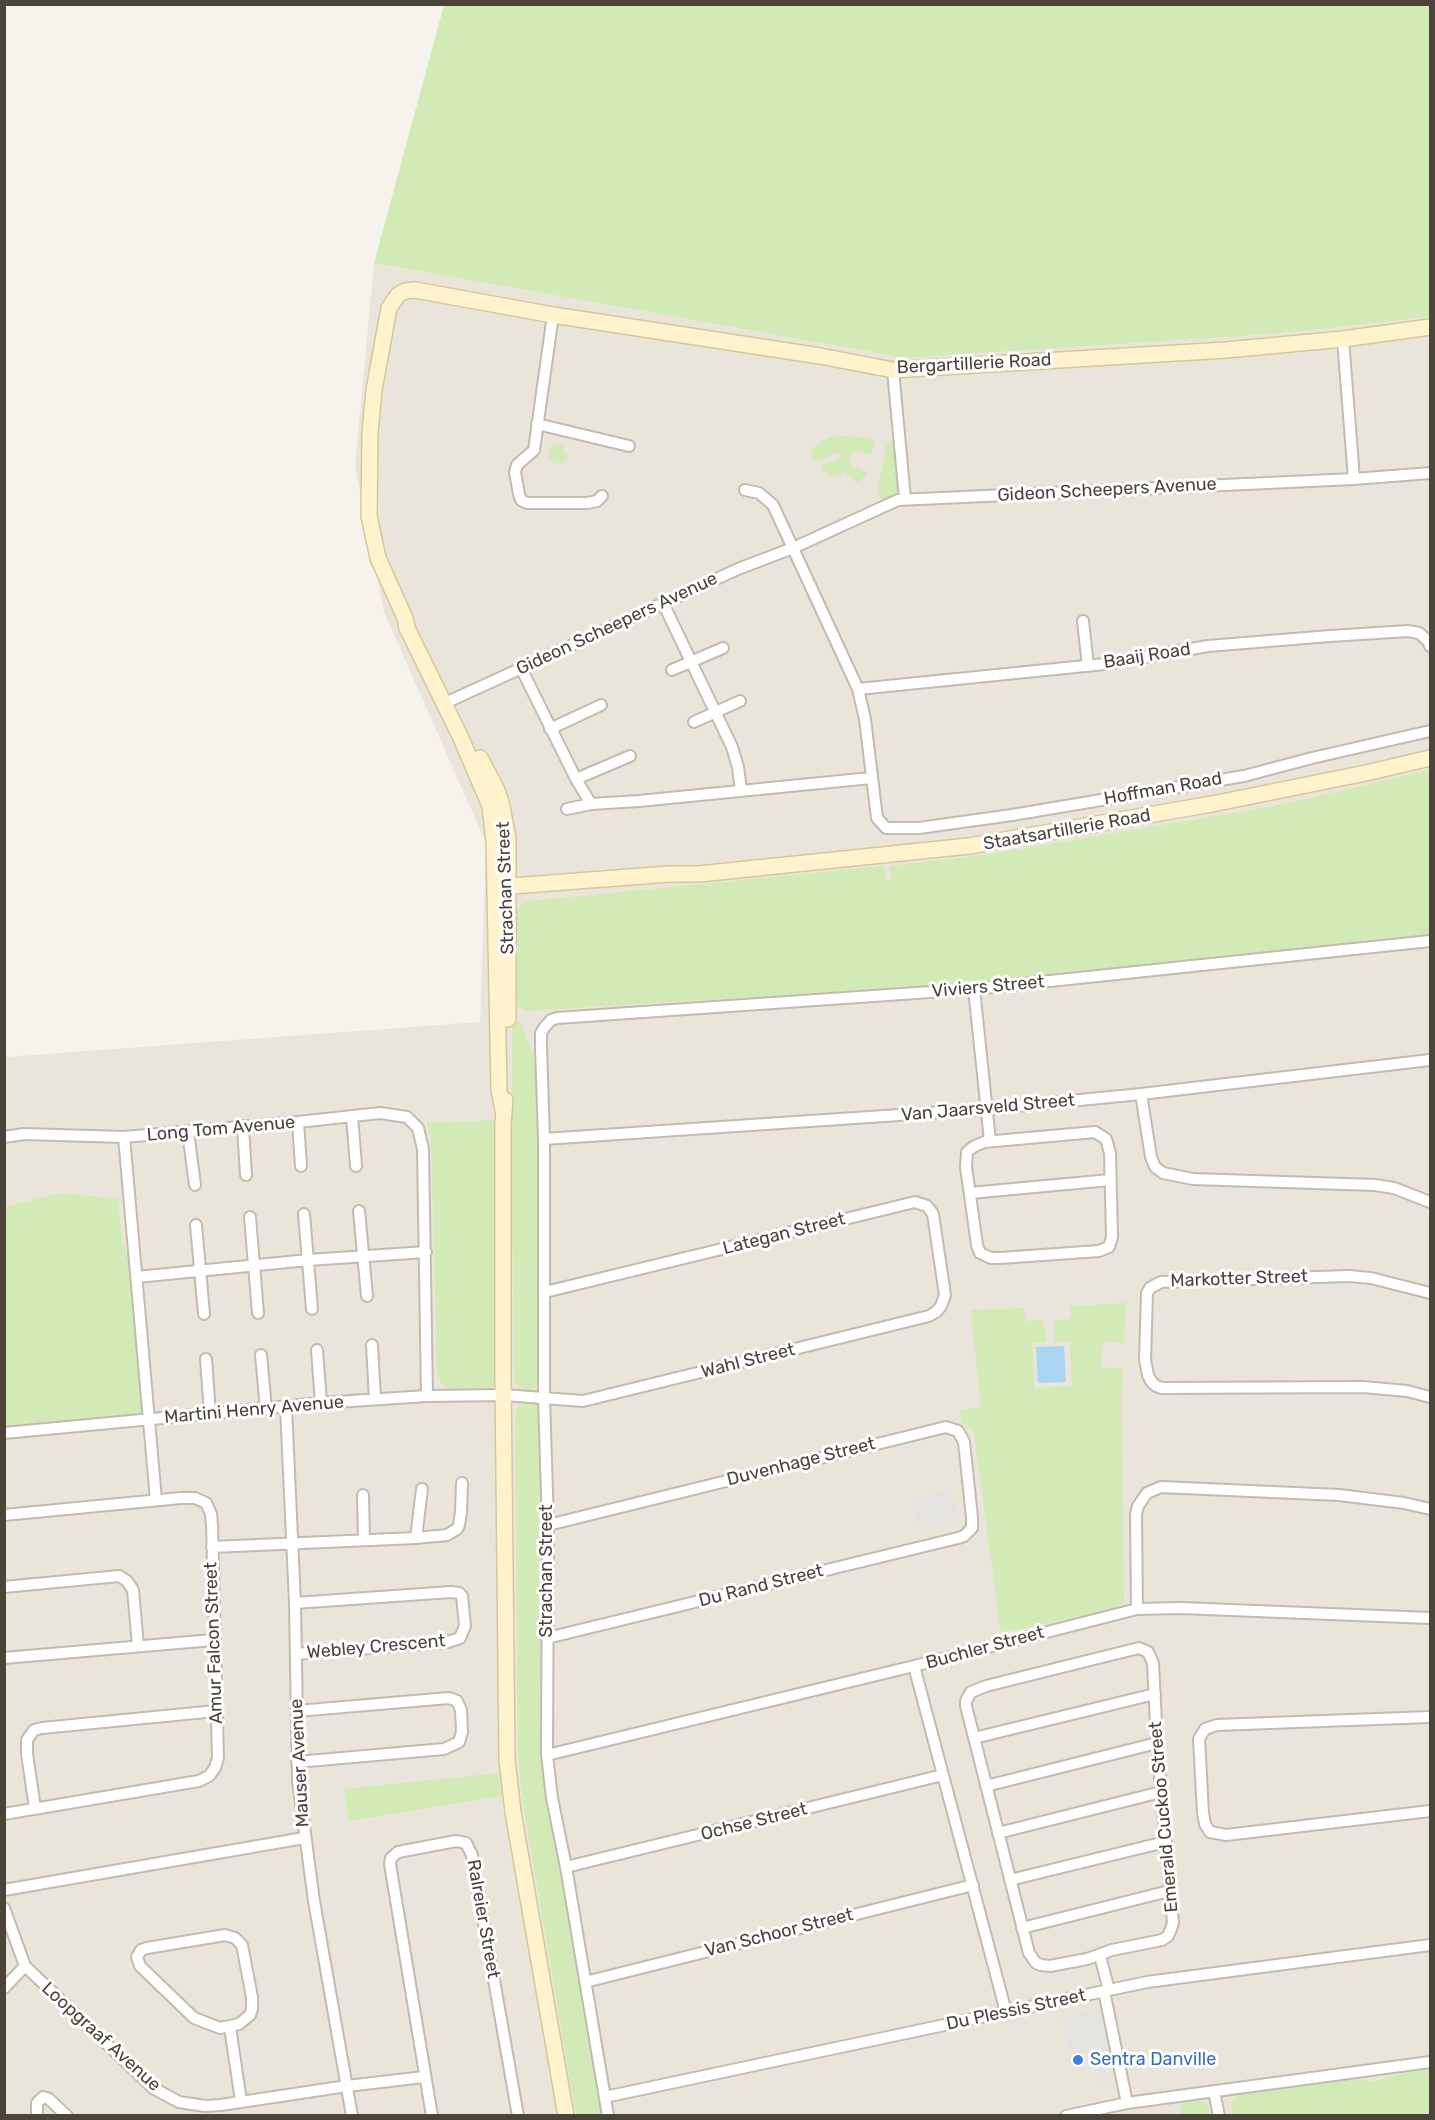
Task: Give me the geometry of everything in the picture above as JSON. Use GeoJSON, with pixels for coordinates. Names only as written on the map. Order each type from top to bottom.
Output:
{"type":"FeatureCollection","features":[{"type":"Feature","properties":{"kind":"street","name":"Bergartillerie Road"},"geometry":{"type":"LineString","coordinates":[[415,290],[553,315],[820,356],[893,370],[1226,350],[1343,339],[1431,327]]}},
{"type":"Feature","properties":{"kind":"street","name":"Strachan Street"},"geometry":{"type":"LineString","coordinates":[[415,290],[405,291],[389,308],[374,390],[369,516],[378,558],[408,628],[496,788],[508,838],[502,892],[507,1077],[503,1110],[508,1783],[566,2115]]}},
{"type":"Feature","properties":{"kind":"street"},"geometry":{"type":"LineString","coordinates":[[553,315],[534,450],[517,465],[516,482],[521,500],[526,503],[587,503],[597,501],[602,496]]}},
{"type":"Feature","properties":{"kind":"street"},"geometry":{"type":"LineString","coordinates":[[1343,339],[1354,479]]}},
{"type":"Feature","properties":{"kind":"street"},"geometry":{"type":"LineString","coordinates":[[893,370],[905,499]]}},
{"type":"Feature","properties":{"kind":"street"},"geometry":{"type":"LineString","coordinates":[[537,424],[629,446]]}},
{"type":"Feature","properties":{"kind":"street","name":"Gideon Scheepers Avenue"},"geometry":{"type":"LineString","coordinates":[[447,702],[738,569],[793,548],[879,507],[905,499],[1354,479],[1431,473]]}},
{"type":"Feature","properties":{"kind":"street"},"geometry":{"type":"LineString","coordinates":[[567,808],[871,778],[864,713],[858,688],[770,501],[759,493],[745,490]]}},
{"type":"Feature","properties":{"kind":"street"},"geometry":{"type":"LineString","coordinates":[[663,603],[736,760],[741,790]]}},
{"type":"Feature","properties":{"kind":"street"},"geometry":{"type":"LineString","coordinates":[[1083,621],[1088,666]]}},
{"type":"Feature","properties":{"kind":"street","name":"Baaij Road"},"geometry":{"type":"LineString","coordinates":[[858,688],[1088,666],[1208,646],[1408,631],[1419,633],[1431,646]]}},
{"type":"Feature","properties":{"kind":"street"},"geometry":{"type":"LineString","coordinates":[[672,670],[723,648]]}},
{"type":"Feature","properties":{"kind":"street"},"geometry":{"type":"LineString","coordinates":[[521,668],[550,729],[591,804]]}},
{"type":"Feature","properties":{"kind":"street"},"geometry":{"type":"LineString","coordinates":[[693,723],[740,701]]}},
{"type":"Feature","properties":{"kind":"street"},"geometry":{"type":"LineString","coordinates":[[550,729],[601,705]]}},
{"type":"Feature","properties":{"kind":"street","name":"Hoffman Road"},"geometry":{"type":"LineString","coordinates":[[871,778],[877,818],[886,828],[919,828],[1012,815],[1244,776],[1431,731]]}},
{"type":"Feature","properties":{"kind":"street"},"geometry":{"type":"LineString","coordinates":[[576,779],[630,756]]}},
{"type":"Feature","properties":{"kind":"street","name":"Staatsartillerie Road"},"geometry":{"type":"LineString","coordinates":[[502,892],[969,846],[1212,804],[1431,758]]}},
{"type":"Feature","properties":{"kind":"street","name":"Viviers Street"},"geometry":{"type":"LineString","coordinates":[[547,1023],[556,1018],[974,989],[1431,941]]}},
{"type":"Feature","properties":{"kind":"street"},"geometry":{"type":"LineString","coordinates":[[974,989],[990,1141]]}},
{"type":"Feature","properties":{"kind":"street","name":"Strachan Street"},"geometry":{"type":"LineString","coordinates":[[547,1023],[541,1033],[544,1139],[544,1398],[548,1525],[547,1755],[552,1798],[608,2115]]}},
{"type":"Feature","properties":{"kind":"street","name":"Van Jaarsveld Street"},"geometry":{"type":"LineString","coordinates":[[544,1139],[988,1109],[1140,1094],[1431,1060]]}},
{"type":"Feature","properties":{"kind":"street"},"geometry":{"type":"LineString","coordinates":[[1140,1094],[1151,1157],[1155,1167],[1163,1173],[1193,1179],[1375,1185],[1394,1188],[1431,1202]]}},
{"type":"Feature","properties":{"kind":"street","name":"Long Tom Avenue"},"geometry":{"type":"LineString","coordinates":[[4,1137],[24,1134],[124,1137],[380,1113],[401,1115],[407,1117],[418,1128],[423,1141],[426,1252]]}},
{"type":"Feature","properties":{"kind":"street"},"geometry":{"type":"LineString","coordinates":[[352,1116],[356,1166]]}},
{"type":"Feature","properties":{"kind":"street"},"geometry":{"type":"LineString","coordinates":[[298,1122],[301,1166]]}},
{"type":"Feature","properties":{"kind":"street"},"geometry":{"type":"LineString","coordinates":[[243,1126],[246,1175]]}},
{"type":"Feature","properties":{"kind":"street"},"geometry":{"type":"LineString","coordinates":[[188,1132],[195,1185]]}},
{"type":"Feature","properties":{"kind":"street"},"geometry":{"type":"LineString","coordinates":[[1095,1132],[1104,1136],[1108,1143],[1110,1180],[1112,1237],[1109,1247],[1099,1251],[1000,1258],[985,1257],[980,1253],[966,1167],[967,1152],[980,1143],[990,1141],[1095,1132]]}},
{"type":"Feature","properties":{"kind":"street"},"geometry":{"type":"LineString","coordinates":[[124,1137],[156,1500]]}},
{"type":"Feature","properties":{"kind":"street"},"geometry":{"type":"LineString","coordinates":[[970,1192],[1110,1180]]}},
{"type":"Feature","properties":{"kind":"street","name":"Lategan Street"},"geometry":{"type":"LineString","coordinates":[[545,1292],[915,1202],[927,1206],[933,1214],[945,1287],[944,1301]]}},
{"type":"Feature","properties":{"kind":"street"},"geometry":{"type":"LineString","coordinates":[[359,1211],[367,1296]]}},
{"type":"Feature","properties":{"kind":"street"},"geometry":{"type":"LineString","coordinates":[[304,1214],[312,1309]]}},
{"type":"Feature","properties":{"kind":"street"},"geometry":{"type":"LineString","coordinates":[[250,1217],[258,1313]]}},
{"type":"Feature","properties":{"kind":"street"},"geometry":{"type":"LineString","coordinates":[[196,1225],[204,1314]]}},
{"type":"Feature","properties":{"kind":"street"},"geometry":{"type":"LineString","coordinates":[[137,1277],[308,1260],[426,1252],[427,1396]]}},
{"type":"Feature","properties":{"kind":"street","name":"Markotter Street"},"geometry":{"type":"LineString","coordinates":[[1431,1293],[1371,1278],[1349,1276],[1161,1282],[1150,1288],[1146,1301],[1145,1360],[1148,1375],[1156,1386],[1168,1389],[1363,1387],[1407,1391],[1431,1397]]}},
{"type":"Feature","properties":{"kind":"street","name":"Wahl Street"},"geometry":{"type":"LineString","coordinates":[[504,1395],[570,1402],[600,1398],[929,1316],[936,1312],[944,1301]]}},
{"type":"Feature","properties":{"kind":"street"},"geometry":{"type":"LineString","coordinates":[[372,1345],[375,1399]]}},
{"type":"Feature","properties":{"kind":"street"},"geometry":{"type":"LineString","coordinates":[[317,1350],[321,1403]]}},
{"type":"Feature","properties":{"kind":"street"},"geometry":{"type":"LineString","coordinates":[[261,1355],[266,1409]]}},
{"type":"Feature","properties":{"kind":"street"},"geometry":{"type":"LineString","coordinates":[[206,1359],[210,1414]]}},
{"type":"Feature","properties":{"kind":"street","name":"Martini Henry Avenue"},"geometry":{"type":"LineString","coordinates":[[4,1433],[321,1403],[427,1396],[504,1395]]}},
{"type":"Feature","properties":{"kind":"street","name":"Mauser Avenue"},"geometry":{"type":"LineString","coordinates":[[286,1407],[295,1603],[297,1762],[304,1838],[352,2115]]}},
{"type":"Feature","properties":{"kind":"street","name":"Duvenhage Street"},"geometry":{"type":"LineString","coordinates":[[548,1525],[946,1427],[958,1431],[964,1442],[972,1528]]}},
{"type":"Feature","properties":{"kind":"street"},"geometry":{"type":"LineString","coordinates":[[212,1547],[447,1535],[456,1529],[461,1512],[462,1483]]}},
{"type":"Feature","properties":{"kind":"street"},"geometry":{"type":"LineString","coordinates":[[1137,1609],[1136,1514],[1138,1506],[1147,1493],[1161,1487],[1339,1495],[1404,1503],[1431,1509]]}},
{"type":"Feature","properties":{"kind":"street"},"geometry":{"type":"LineString","coordinates":[[416,1538],[422,1489]]}},
{"type":"Feature","properties":{"kind":"street"},"geometry":{"type":"LineString","coordinates":[[363,1495],[364,1540]]}},
{"type":"Feature","properties":{"kind":"street","name":"Amur Falcon Street"},"geometry":{"type":"LineString","coordinates":[[4,1515],[156,1500],[195,1498],[206,1503],[211,1514],[218,1758],[209,1776],[198,1781],[4,1814]]}},
{"type":"Feature","properties":{"kind":"street","name":"Du Rand Street"},"geometry":{"type":"LineString","coordinates":[[547,1638],[958,1538],[964,1536],[972,1528]]}},
{"type":"Feature","properties":{"kind":"street"},"geometry":{"type":"LineString","coordinates":[[4,1587],[119,1576],[127,1581],[133,1590],[138,1646]]}},
{"type":"Feature","properties":{"kind":"street","name":"Webley Crescent"},"geometry":{"type":"LineString","coordinates":[[295,1603],[459,1593],[462,1596],[465,1626],[460,1638],[448,1642],[296,1654]]}},
{"type":"Feature","properties":{"kind":"street","name":"Buchler Street"},"geometry":{"type":"LineString","coordinates":[[547,1755],[1137,1609],[1181,1608],[1431,1618]]}},
{"type":"Feature","properties":{"kind":"street"},"geometry":{"type":"LineString","coordinates":[[4,1658],[213,1640]]}},
{"type":"Feature","properties":{"kind":"street","name":"Emerald Cuckoo Street"},"geometry":{"type":"LineString","coordinates":[[1131,1649],[1144,1649],[1151,1658],[1155,1694],[1173,1923],[1168,1936],[1162,1940],[1112,1950],[1100,1956],[1050,1966],[1036,1963],[1029,1953],[1022,1928],[974,1738],[966,1706],[968,1695],[975,1690],[1131,1649]]}},
{"type":"Feature","properties":{"kind":"street"},"geometry":{"type":"LineString","coordinates":[[914,1666],[1006,2012]]}},
{"type":"Feature","properties":{"kind":"street"},"geometry":{"type":"LineString","coordinates":[[974,1738],[1155,1694]]}},
{"type":"Feature","properties":{"kind":"street"},"geometry":{"type":"LineString","coordinates":[[297,1711],[449,1698],[456,1701],[461,1710],[462,1732],[459,1742],[444,1749],[297,1762]]}},
{"type":"Feature","properties":{"kind":"street"},"geometry":{"type":"LineString","coordinates":[[35,1808],[27,1754],[27,1740],[34,1730],[216,1711]]}},
{"type":"Feature","properties":{"kind":"street"},"geometry":{"type":"LineString","coordinates":[[1431,1717],[1210,1726],[1199,1739],[1203,1813],[1209,1832],[1226,1835],[1431,1811]]}},
{"type":"Feature","properties":{"kind":"street"},"geometry":{"type":"LineString","coordinates":[[986,1786],[1158,1743]]}},
{"type":"Feature","properties":{"kind":"street","name":"Ochse Street"},"geometry":{"type":"LineString","coordinates":[[566,1867],[943,1775]]}},
{"type":"Feature","properties":{"kind":"street"},"geometry":{"type":"LineString","coordinates":[[998,1833],[1161,1792]]}},
{"type":"Feature","properties":{"kind":"street"},"geometry":{"type":"LineString","coordinates":[[4,1890],[304,1838]]}},
{"type":"Feature","properties":{"kind":"street","name":"Ralreier Street"},"geometry":{"type":"LineString","coordinates":[[432,2115],[390,1864],[391,1858],[398,1852],[450,1841],[462,1841],[469,1846],[472,1855],[518,2115]]}},
{"type":"Feature","properties":{"kind":"street"},"geometry":{"type":"LineString","coordinates":[[1010,1880],[1165,1842]]}},
{"type":"Feature","properties":{"kind":"street","name":"Van Schoor Street"},"geometry":{"type":"LineString","coordinates":[[585,1982],[973,1885]]}},
{"type":"Feature","properties":{"kind":"street"},"geometry":{"type":"LineString","coordinates":[[1022,1928],[1169,1891]]}},
{"type":"Feature","properties":{"kind":"street","name":"Loopgraaf Avenue"},"geometry":{"type":"LineString","coordinates":[[4,1908],[25,1966],[153,2088],[179,2102],[190,2106],[205,2106],[347,2086]]}},
{"type":"Feature","properties":{"kind":"street"},"geometry":{"type":"LineString","coordinates":[[225,1935],[236,1938],[244,1951],[252,2009],[246,2020],[230,2027],[213,2026],[194,2018],[140,1966],[137,1962],[138,1953],[147,1948],[225,1935]]}},
{"type":"Feature","properties":{"kind":"street","name":"Du Plessis Street"},"geometry":{"type":"LineString","coordinates":[[605,2097],[1147,1982],[1431,1945]]}},
{"type":"Feature","properties":{"kind":"street"},"geometry":{"type":"LineString","coordinates":[[1100,1956],[1127,2103]]}},
{"type":"Feature","properties":{"kind":"street"},"geometry":{"type":"LineString","coordinates":[[4,1988],[25,1966]]}},
{"type":"Feature","properties":{"kind":"street"},"geometry":{"type":"LineString","coordinates":[[230,2027],[242,2101]]}},
{"type":"Feature","properties":{"kind":"street"},"geometry":{"type":"LineString","coordinates":[[1066,2115],[1127,2103],[1431,2062]]}},
{"type":"Feature","properties":{"kind":"street"},"geometry":{"type":"LineString","coordinates":[[347,2086],[424,2077]]}},
{"type":"Feature","properties":{"kind":"street"},"geometry":{"type":"LineString","coordinates":[[1214,2091],[1219,2115]]}},
{"type":"Feature","properties":{"kind":"street"},"geometry":{"type":"LineString","coordinates":[[37,2115],[37,2103],[43,2097],[49,2099],[66,2115]]}},
{"type":"Feature","properties":{"kind":"shaded area"},"geometry":{"type":"Polygon","coordinates":[[[374,263],[905,358],[1275,334],[1430,317],[1430,2115],[5,2116],[5,1057],[480,1022],[486,843],[384,612],[355,466],[374,263]]]}},
{"type":"Feature","properties":{"kind":"shaded area"},"geometry":{"type":"Polygon","coordinates":[[[951,1489],[959,1523],[920,1532],[912,1498],[951,1489]]]}},
{"type":"Feature","properties":{"kind":"shaded area"},"geometry":{"type":"Polygon","coordinates":[[[1100,2009],[1109,2053],[1102,2055],[1109,2086],[1098,2089],[1091,2058],[1082,2052],[1070,2055],[1062,2017],[1100,2009]]]}},
{"type":"Feature","properties":{"kind":"green space"},"geometry":{"type":"Polygon","coordinates":[[[444,5],[1430,5],[1430,317],[1275,334],[905,358],[374,263],[444,5]]]}},
{"type":"Feature","properties":{"kind":"green space"},"geometry":{"type":"Polygon","coordinates":[[[836,435],[868,438],[876,442],[870,454],[856,452],[848,461],[853,466],[866,471],[867,473],[860,481],[851,480],[844,471],[837,476],[831,476],[822,470],[823,465],[840,458],[842,452],[827,456],[821,461],[814,461],[811,455],[812,449],[820,442],[836,435]]]}},
{"type":"Feature","properties":{"kind":"green space"},"geometry":{"type":"Polygon","coordinates":[[[889,442],[896,443],[898,492],[885,500],[881,499],[878,489],[889,442]]]}},
{"type":"Feature","properties":{"kind":"green space"},"geometry":{"type":"Polygon","coordinates":[[[556,444],[563,446],[563,452],[569,456],[563,463],[555,464],[549,456],[549,448],[556,444]]]}},
{"type":"Feature","properties":{"kind":"green space"},"geometry":{"type":"Polygon","coordinates":[[[1430,770],[1430,937],[928,986],[527,1011],[520,1008],[514,1001],[514,914],[520,906],[529,901],[883,866],[887,883],[892,879],[889,866],[984,855],[1275,806],[1430,770]]]}},
{"type":"Feature","properties":{"kind":"green space"},"geometry":{"type":"Polygon","coordinates":[[[515,1021],[521,1022],[537,1068],[541,1380],[536,1388],[528,1390],[519,1388],[514,1380],[512,1024],[515,1021]]]}},
{"type":"Feature","properties":{"kind":"green space"},"geometry":{"type":"Polygon","coordinates":[[[496,1120],[498,1382],[490,1388],[450,1389],[441,1384],[437,1373],[431,1134],[426,1123],[496,1120]]]}},
{"type":"Feature","properties":{"kind":"green space"},"geometry":{"type":"Polygon","coordinates":[[[60,1193],[118,1199],[122,1240],[131,1266],[144,1407],[135,1416],[5,1427],[5,1207],[60,1193]]]}},
{"type":"Feature","properties":{"kind":"green space"},"geometry":{"type":"Polygon","coordinates":[[[1126,1303],[1124,1343],[1103,1342],[1101,1367],[1123,1369],[1121,1401],[1124,1601],[1116,1609],[1001,1633],[974,1433],[961,1423],[960,1410],[981,1407],[971,1310],[1024,1308],[1025,1321],[1043,1320],[1046,1342],[1032,1343],[1034,1388],[1072,1386],[1070,1342],[1055,1342],[1054,1329],[1056,1320],[1071,1319],[1071,1306],[1126,1303]]]}},
{"type":"Feature","properties":{"kind":"green space"},"geometry":{"type":"Polygon","coordinates":[[[524,1403],[537,1404],[541,1410],[543,1697],[548,1797],[603,2115],[576,2115],[522,1797],[518,1749],[515,1413],[518,1406],[524,1403]]]}},
{"type":"Feature","properties":{"kind":"green space"},"geometry":{"type":"Polygon","coordinates":[[[498,1773],[502,1796],[349,1821],[344,1789],[498,1773]]]}},
{"type":"Feature","properties":{"kind":"green space"},"geometry":{"type":"Polygon","coordinates":[[[1430,2069],[1430,2114],[1234,2115],[1231,2101],[1237,2095],[1345,2080],[1375,2081],[1430,2069]]]}},
{"type":"Feature","properties":{"kind":"green space"},"geometry":{"type":"Polygon","coordinates":[[[1196,2100],[1207,2104],[1211,2115],[1181,2115],[1181,2102],[1196,2100]]]}},
{"type":"Feature","properties":{"kind":"water"},"geometry":{"type":"Polygon","coordinates":[[[1064,1346],[1066,1382],[1038,1383],[1036,1347],[1064,1346]]]}},
{"type":"Feature","properties":{"kind":"place","name":"Sentra Danville"},"geometry":{"type":"Point","coordinates":[1078,2060]}}]}
